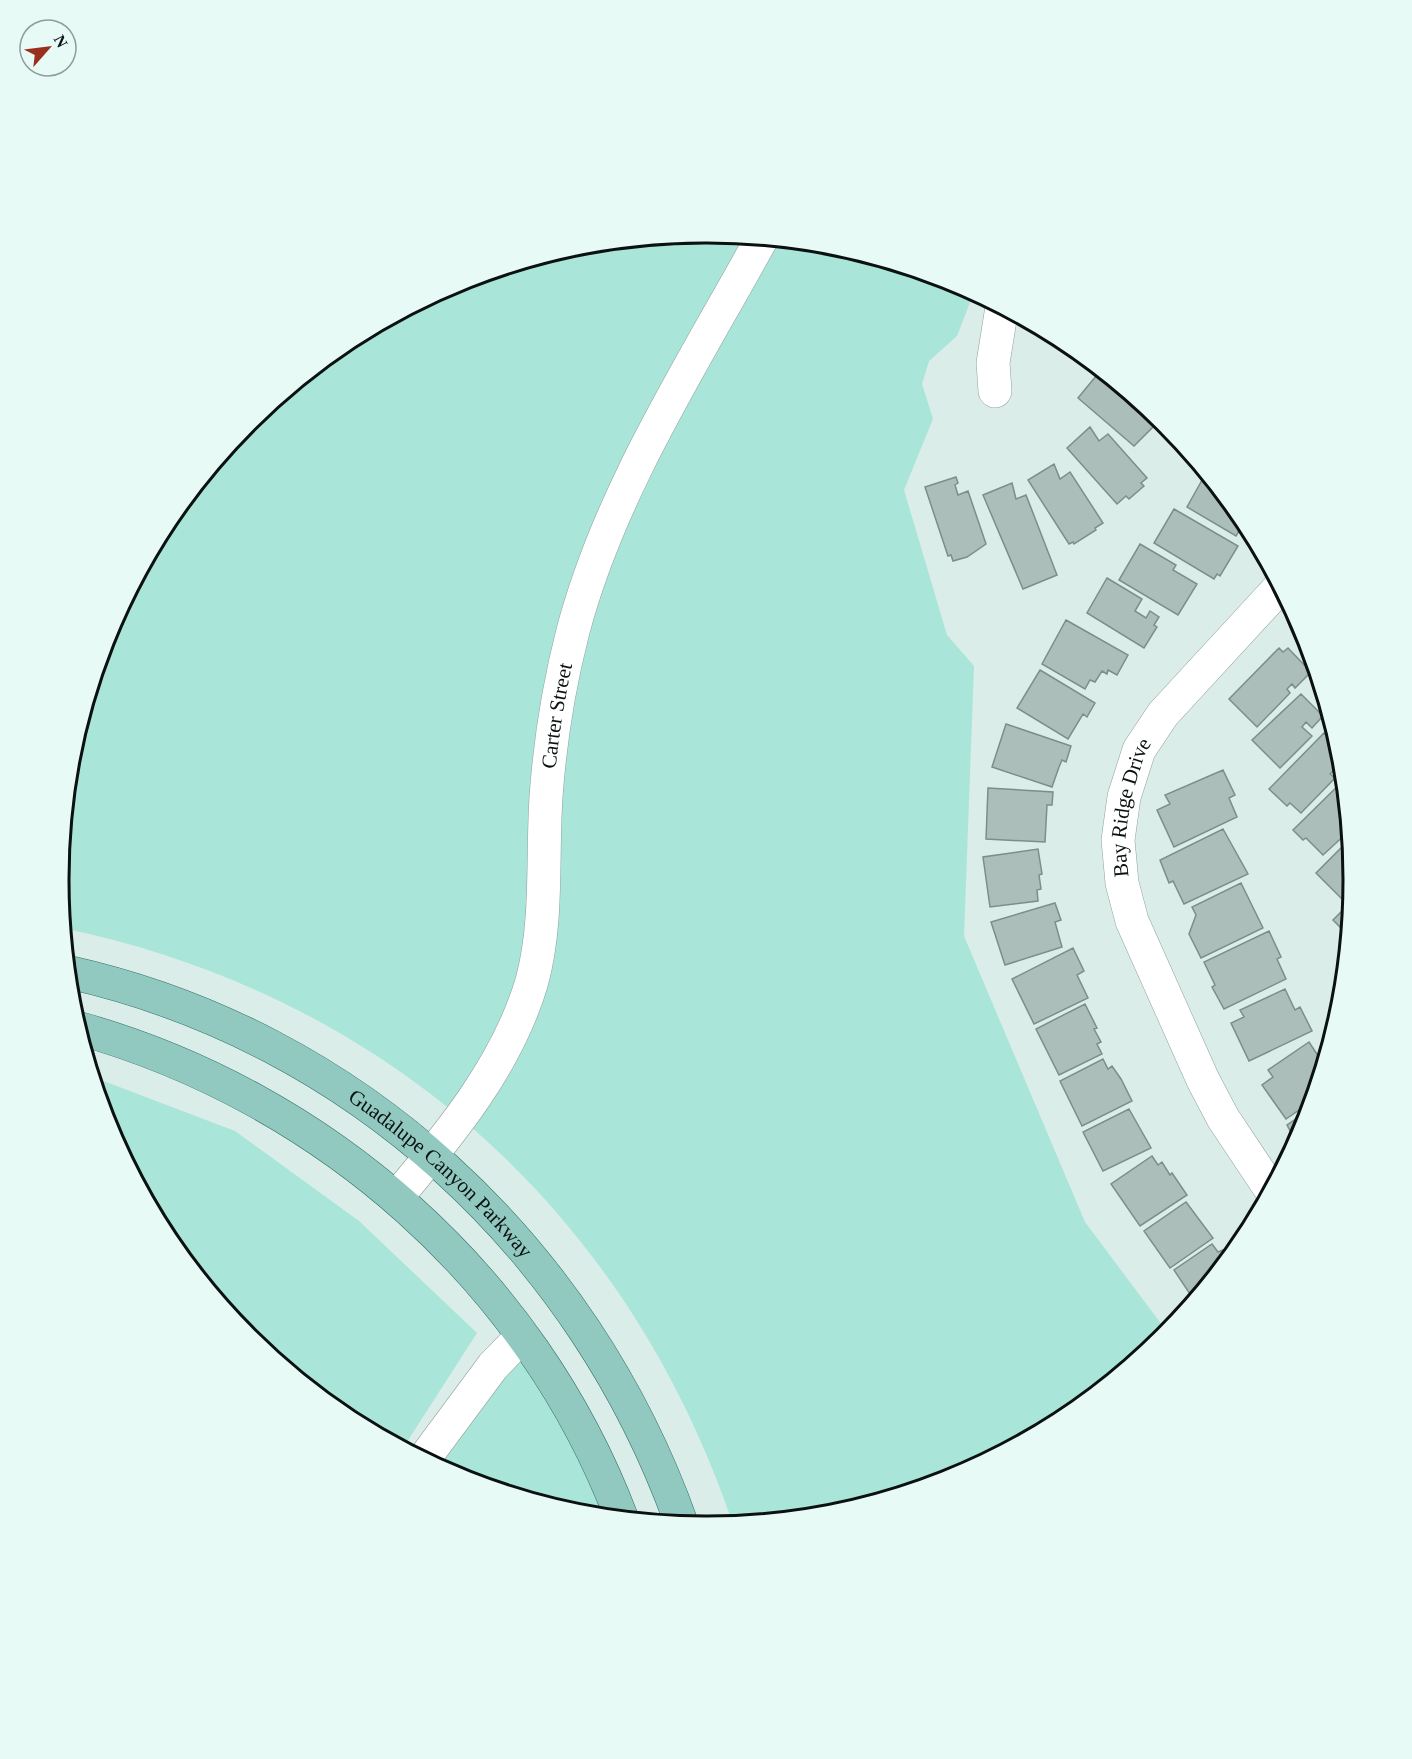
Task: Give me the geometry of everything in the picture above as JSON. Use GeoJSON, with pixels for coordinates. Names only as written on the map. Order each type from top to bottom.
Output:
{"type":"FeatureCollection","features":[{"type":"Feature","properties":{"kind":"main road","name":"Guadalupe Canyon Parkway"},"geometry":{"type":"LineString","coordinates":[[76,974],[162,998],[255,1038],[369,1106],[432,1155],[484,1205],[538,1267],[573,1312],[610,1369],[635,1415],[678,1515]]}},
{"type":"Feature","properties":{"kind":"main road"},"geometry":{"type":"LineString","coordinates":[[88,1031],[172,1059],[235,1088],[322,1141],[396,1198],[468,1269],[522,1335],[551,1377],[585,1436],[618,1510]]}},
{"type":"Feature","properties":{"kind":"street","name":"Carter Street"},"geometry":{"type":"LineString","coordinates":[[396,1198],[432,1155],[497,1062],[517,1022],[532,980],[542,914],[551,746],[560,687],[586,583],[605,533],[630,480],[758,245]]}},
{"type":"Feature","properties":{"kind":"street"},"geometry":{"type":"LineString","coordinates":[[995,391],[993,363],[1001,315]]}},
{"type":"Feature","properties":{"kind":"street","name":"Bay Ridge Drive"},"geometry":{"type":"LineString","coordinates":[[1266,1182],[1223,1118],[1203,1080],[1132,921],[1122,883],[1118,840],[1124,797],[1139,750],[1163,714],[1274,593]]}},
{"type":"Feature","properties":{"kind":"street"},"geometry":{"type":"LineString","coordinates":[[428,1453],[493,1366],[522,1335]]}},
{"type":"Feature","properties":{"kind":"green space"},"geometry":{"type":"Polygon","coordinates":[[[706,242],[789,248],[871,264],[911,276],[971,300],[957,336],[929,361],[922,384],[933,419],[904,490],[947,635],[974,666],[964,936],[1085,1222],[1162,1324],[1094,1385],[1060,1409],[988,1451],[950,1468],[871,1495],[830,1504],[789,1511],[729,1515],[687,1412],[629,1309],[560,1216],[480,1134],[389,1064],[289,1006],[180,960],[71,930],[69,879],[74,796],[81,755],[103,675],[117,636],[135,598],[176,526],[227,459],[256,429],[318,374],[388,328],[462,291],[541,264],[623,248],[706,242]]]}},
{"type":"Feature","properties":{"kind":"green space"},"geometry":{"type":"Polygon","coordinates":[[[102,1080],[235,1131],[359,1221],[477,1333],[407,1442],[352,1409],[318,1385],[256,1330],[227,1300],[201,1267],[154,1198],[117,1123],[102,1080]]]}},
{"type":"Feature","properties":{"kind":"green space"},"geometry":{"type":"Polygon","coordinates":[[[522,1336],[617,1510],[541,1495],[501,1483],[429,1453],[522,1336]]]}},
{"type":"Feature","properties":{"kind":"building"},"geometry":{"type":"Polygon","coordinates":[[[1096,376],[1153,427],[1134,446],[1078,398],[1096,376]]]}},
{"type":"Feature","properties":{"kind":"building"},"geometry":{"type":"Polygon","coordinates":[[[1090,427],[1099,441],[1108,434],[1147,478],[1141,483],[1144,486],[1129,499],[1126,496],[1117,504],[1067,448],[1090,427]]]}},
{"type":"Feature","properties":{"kind":"building"},"geometry":{"type":"Polygon","coordinates":[[[1054,464],[1060,479],[1070,472],[1103,523],[1074,544],[1073,542],[1069,544],[1028,480],[1054,464]]]}},
{"type":"Feature","properties":{"kind":"building"},"geometry":{"type":"Polygon","coordinates":[[[956,477],[958,483],[955,485],[958,495],[968,491],[986,544],[967,557],[953,561],[951,555],[948,556],[925,487],[956,477]]]}},
{"type":"Feature","properties":{"kind":"building"},"geometry":{"type":"Polygon","coordinates":[[[1202,480],[1239,531],[1236,536],[1187,507],[1202,480]]]}},
{"type":"Feature","properties":{"kind":"building"},"geometry":{"type":"Polygon","coordinates":[[[1012,483],[1016,499],[1026,495],[1057,575],[1023,589],[983,495],[1012,483]]]}},
{"type":"Feature","properties":{"kind":"building"},"geometry":{"type":"Polygon","coordinates":[[[1174,509],[1238,546],[1220,576],[1217,574],[1214,579],[1154,543],[1174,509]]]}},
{"type":"Feature","properties":{"kind":"building"},"geometry":{"type":"Polygon","coordinates":[[[1140,544],[1176,565],[1173,570],[1197,584],[1178,615],[1119,580],[1140,544]]]}},
{"type":"Feature","properties":{"kind":"building"},"geometry":{"type":"Polygon","coordinates":[[[1107,578],[1142,599],[1135,611],[1146,618],[1150,611],[1159,617],[1154,625],[1157,627],[1144,648],[1087,613],[1107,578]]]}},
{"type":"Feature","properties":{"kind":"building"},"geometry":{"type":"Polygon","coordinates":[[[1066,620],[1128,655],[1117,675],[1108,670],[1107,674],[1102,671],[1095,682],[1090,680],[1085,689],[1042,664],[1066,620]]]}},
{"type":"Feature","properties":{"kind":"building"},"geometry":{"type":"Polygon","coordinates":[[[1279,648],[1283,652],[1288,648],[1306,667],[1309,674],[1295,688],[1292,684],[1287,689],[1290,693],[1257,727],[1229,699],[1279,648]]]}},
{"type":"Feature","properties":{"kind":"building"},"geometry":{"type":"Polygon","coordinates":[[[1040,670],[1095,703],[1087,717],[1083,714],[1068,739],[1017,708],[1040,670]]]}},
{"type":"Feature","properties":{"kind":"building"},"geometry":{"type":"Polygon","coordinates":[[[1301,694],[1321,714],[1322,718],[1312,728],[1306,722],[1302,727],[1312,736],[1280,768],[1252,740],[1301,694]]]}},
{"type":"Feature","properties":{"kind":"building"},"geometry":{"type":"Polygon","coordinates":[[[1006,724],[1071,746],[1066,762],[1062,760],[1052,787],[992,767],[1006,724]]]}},
{"type":"Feature","properties":{"kind":"building"},"geometry":{"type":"Polygon","coordinates":[[[1324,733],[1326,734],[1334,770],[1330,774],[1335,778],[1301,813],[1290,803],[1287,806],[1269,789],[1324,733]]]}},
{"type":"Feature","properties":{"kind":"building"},"geometry":{"type":"Polygon","coordinates":[[[1223,770],[1235,795],[1229,798],[1237,817],[1174,847],[1157,810],[1170,804],[1165,795],[1223,770]]]}},
{"type":"Feature","properties":{"kind":"building"},"geometry":{"type":"Polygon","coordinates":[[[1337,787],[1342,838],[1323,855],[1306,838],[1303,840],[1293,830],[1337,787]]]}},
{"type":"Feature","properties":{"kind":"building"},"geometry":{"type":"Polygon","coordinates":[[[988,788],[1053,792],[1052,805],[1047,805],[1045,842],[986,839],[988,788]]]}},
{"type":"Feature","properties":{"kind":"building"},"geometry":{"type":"Polygon","coordinates":[[[1223,829],[1248,874],[1184,904],[1173,881],[1169,883],[1160,860],[1223,829]]]}},
{"type":"Feature","properties":{"kind":"building"},"geometry":{"type":"Polygon","coordinates":[[[1342,847],[1343,900],[1316,873],[1342,847]]]}},
{"type":"Feature","properties":{"kind":"building"},"geometry":{"type":"Polygon","coordinates":[[[1038,849],[1042,874],[1039,875],[1041,889],[1037,890],[1038,901],[990,907],[983,857],[1038,849]]]}},
{"type":"Feature","properties":{"kind":"building"},"geometry":{"type":"Polygon","coordinates":[[[1241,883],[1263,928],[1201,958],[1189,934],[1196,915],[1192,907],[1241,883]]]}},
{"type":"Feature","properties":{"kind":"building"},"geometry":{"type":"Polygon","coordinates":[[[1055,903],[1061,920],[1055,922],[1062,947],[1005,965],[991,922],[1055,903]]]}},
{"type":"Feature","properties":{"kind":"building"},"geometry":{"type":"Polygon","coordinates":[[[1342,911],[1341,928],[1333,920],[1342,911]]]}},
{"type":"Feature","properties":{"kind":"building"},"geometry":{"type":"Polygon","coordinates":[[[1269,931],[1281,957],[1277,959],[1286,979],[1224,1009],[1212,987],[1215,985],[1204,962],[1269,931]]]}},
{"type":"Feature","properties":{"kind":"building"},"geometry":{"type":"Polygon","coordinates":[[[1073,948],[1084,971],[1077,975],[1088,998],[1034,1024],[1012,979],[1073,948]]]}},
{"type":"Feature","properties":{"kind":"building"},"geometry":{"type":"Polygon","coordinates":[[[1285,989],[1295,1010],[1300,1007],[1312,1031],[1249,1061],[1231,1023],[1244,1017],[1240,1010],[1285,989]]]}},
{"type":"Feature","properties":{"kind":"building"},"geometry":{"type":"Polygon","coordinates":[[[1085,1004],[1097,1028],[1094,1029],[1101,1042],[1097,1044],[1102,1054],[1059,1075],[1036,1029],[1085,1004]]]}},
{"type":"Feature","properties":{"kind":"building"},"geometry":{"type":"Polygon","coordinates":[[[1309,1042],[1318,1055],[1300,1109],[1286,1119],[1262,1085],[1273,1077],[1268,1070],[1309,1042]]]}},
{"type":"Feature","properties":{"kind":"building"},"geometry":{"type":"Polygon","coordinates":[[[1103,1059],[1108,1069],[1112,1066],[1121,1079],[1132,1101],[1082,1126],[1060,1081],[1103,1059]]]}},
{"type":"Feature","properties":{"kind":"building"},"geometry":{"type":"Polygon","coordinates":[[[1129,1109],[1151,1148],[1103,1171],[1083,1132],[1129,1109]]]}},
{"type":"Feature","properties":{"kind":"building"},"geometry":{"type":"Polygon","coordinates":[[[1297,1118],[1291,1132],[1287,1125],[1297,1118]]]}},
{"type":"Feature","properties":{"kind":"building"},"geometry":{"type":"Polygon","coordinates":[[[1152,1156],[1158,1165],[1162,1162],[1170,1175],[1172,1173],[1187,1195],[1140,1226],[1111,1184],[1152,1156]]]}},
{"type":"Feature","properties":{"kind":"building"},"geometry":{"type":"Polygon","coordinates":[[[1186,1202],[1213,1238],[1170,1268],[1144,1231],[1186,1202]]]}},
{"type":"Feature","properties":{"kind":"building"},"geometry":{"type":"Polygon","coordinates":[[[1212,1244],[1218,1252],[1223,1250],[1190,1294],[1174,1270],[1212,1244]]]}}]}
